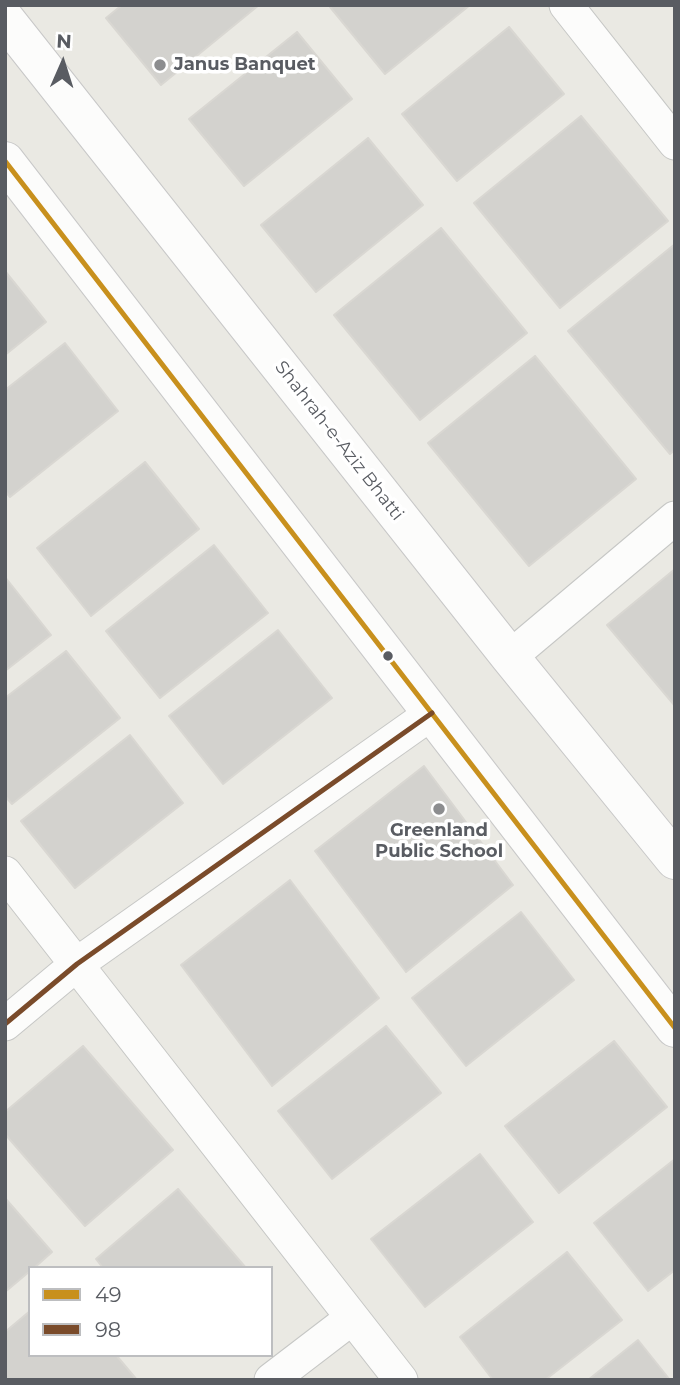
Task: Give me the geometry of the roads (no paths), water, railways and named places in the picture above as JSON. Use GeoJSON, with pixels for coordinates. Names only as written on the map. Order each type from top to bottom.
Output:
{"type":"FeatureCollection","features":[{"type":"Feature","properties":{"kind":"main road","name":"Shahrah-e-Aziz Bhatti"},"geometry":{"type":"LineString","coordinates":[[5,19],[510,657],[675,860]]}},
{"type":"Feature","properties":{"kind":"main road"},"geometry":{"type":"LineString","coordinates":[[5,161],[675,1027]]}},
{"type":"Feature","properties":{"kind":"street"},"geometry":{"type":"LineString","coordinates":[[566,5],[675,144]]}},
{"type":"Feature","properties":{"kind":"street"},"geometry":{"type":"LineString","coordinates":[[510,657],[675,518]]}},
{"type":"Feature","properties":{"kind":"street"},"geometry":{"type":"LineString","coordinates":[[5,1024],[77,964],[432,713]]}},
{"type":"Feature","properties":{"kind":"street"},"geometry":{"type":"LineString","coordinates":[[5,873],[401,1380]]}},
{"type":"Feature","properties":{"kind":"street"},"geometry":{"type":"LineString","coordinates":[[271,1380],[352,1318]]}},
{"type":"Feature","properties":{"kind":"place","name":"Janus Banquet"},"geometry":{"type":"Point","coordinates":[160,65]}},
{"type":"Feature","properties":{"kind":"place","name":"Greenland Public School"},"geometry":{"type":"Point","coordinates":[439,809]}}]}
